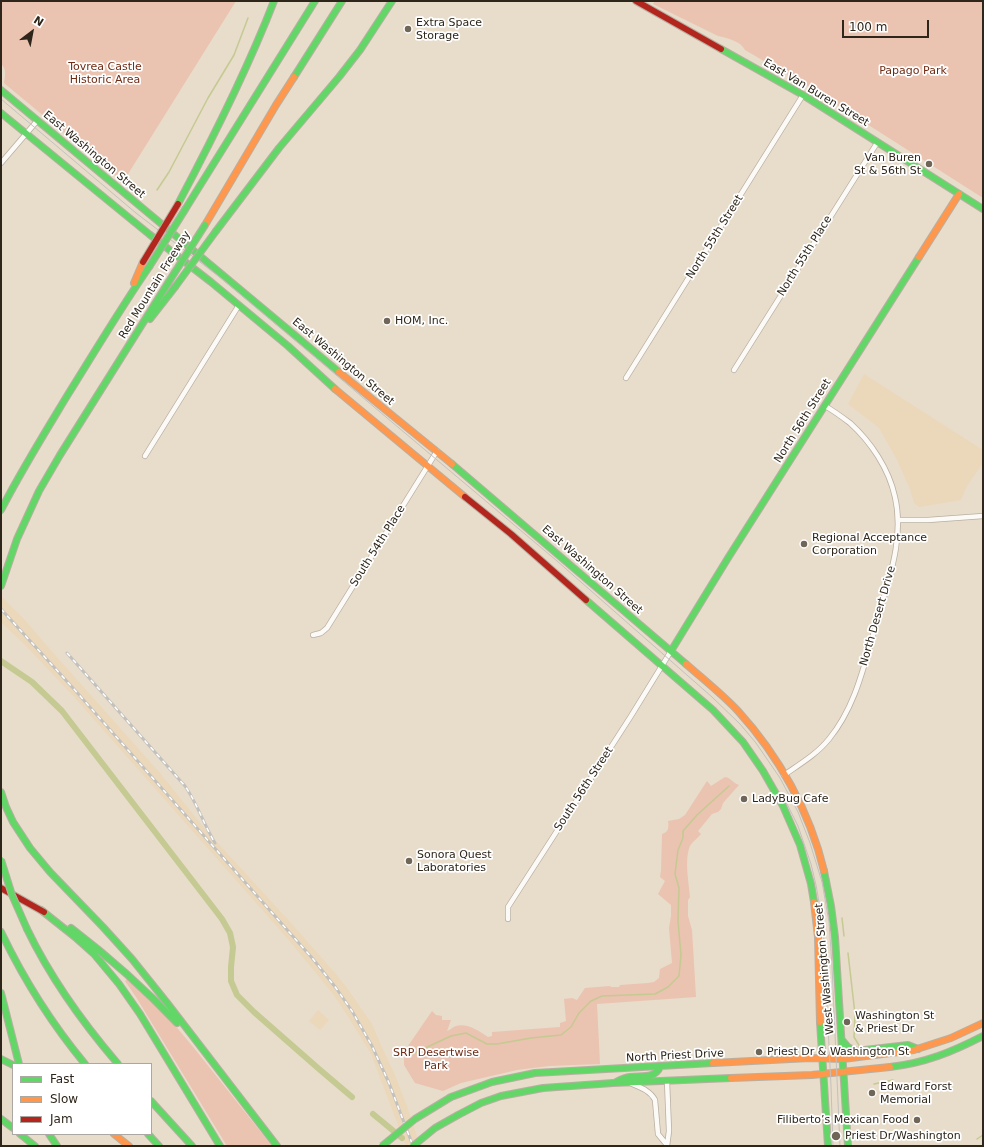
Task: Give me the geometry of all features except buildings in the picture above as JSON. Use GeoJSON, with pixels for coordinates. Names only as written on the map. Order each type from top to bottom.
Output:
{"type":"FeatureCollection","features":[{"type":"Feature","properties":{"kind":"main road"},"geometry":{"type":"LineString","coordinates":[[125,302],[143,262],[178,204],[212,139],[240,81],[274,1]]}},
{"type":"Feature","properties":{"kind":"main road","name":"Red Mountain Freeway"},"geometry":{"type":"LineString","coordinates":[[1,510],[10,490],[31,454],[315,1]]}},
{"type":"Feature","properties":{"kind":"main road","name":"Red Mountain Freeway"},"geometry":{"type":"LineString","coordinates":[[2,583],[17,539],[39,491],[60,455],[205,225],[276,105],[342,1]]}},
{"type":"Feature","properties":{"kind":"main road"},"geometry":{"type":"LineString","coordinates":[[131,343],[160,308],[279,148],[360,50],[392,1]]}},
{"type":"Feature","properties":{"kind":"main road","name":"East Van Buren Street"},"geometry":{"type":"LineString","coordinates":[[636,1],[803,95],[983,209]]}},
{"type":"Feature","properties":{"kind":"main road","name":"East Washington Street"},"geometry":{"type":"LineString","coordinates":[[1,90],[361,390],[498,502],[671,651]]}},
{"type":"Feature","properties":{"kind":"main road","name":"East Washington Street"},"geometry":{"type":"LineString","coordinates":[[1,113],[149,234],[239,304],[365,414],[511,534],[662,666]]}},
{"type":"Feature","properties":{"kind":"main road","name":"North 56th Street"},"geometry":{"type":"LineString","coordinates":[[671,651],[709,588],[959,194]]}},
{"type":"Feature","properties":{"kind":"main road","name":"West Washington Street"},"geometry":{"type":"LineString","coordinates":[[671,651],[736,709],[765,744],[784,775],[809,826],[819,854],[827,884],[835,935],[848,1146]]}},
{"type":"Feature","properties":{"kind":"main road","name":"West Washington Street"},"geometry":{"type":"LineString","coordinates":[[662,666],[713,710],[740,738],[756,759],[771,783],[794,830],[807,868],[817,921],[822,1058],[828,1146]]}},
{"type":"Feature","properties":{"kind":"main road"},"geometry":{"type":"LineString","coordinates":[[1,792],[14,822],[34,855],[132,959],[277,1146]]}},
{"type":"Feature","properties":{"kind":"main road"},"geometry":{"type":"LineString","coordinates":[[1,860],[12,895],[26,929],[48,970],[70,1005],[117,1063]]}},
{"type":"Feature","properties":{"kind":"main road"},"geometry":{"type":"LineString","coordinates":[[1,888],[71,927],[103,953],[173,1019],[224,1078]]}},
{"type":"Feature","properties":{"kind":"main road"},"geometry":{"type":"LineString","coordinates":[[41,910],[94,954],[119,984],[140,1014],[220,1146]]}},
{"type":"Feature","properties":{"kind":"main road"},"geometry":{"type":"LineString","coordinates":[[1,932],[20,971],[42,1007],[84,1063]]}},
{"type":"Feature","properties":{"kind":"main road"},"geometry":{"type":"LineString","coordinates":[[1,993],[19,1063]]}},
{"type":"Feature","properties":{"kind":"main road","name":"North Priest Drive"},"geometry":{"type":"LineString","coordinates":[[382,1146],[416,1118],[451,1098],[486,1084],[526,1075],[822,1058],[843,1059],[918,1049],[951,1038],[983,1023]]}},
{"type":"Feature","properties":{"kind":"main road"},"geometry":{"type":"LineString","coordinates":[[413,1146],[435,1128],[481,1103],[522,1092],[543,1088],[613,1083],[824,1074],[898,1066],[916,1063],[958,1049],[983,1036]]}},
{"type":"Feature","properties":{"kind":"main road"},"geometry":{"type":"LineString","coordinates":[[841,1038],[846,1047],[856,1051],[908,1045],[918,1049]]}},
{"type":"Feature","properties":{"kind":"main road"},"geometry":{"type":"LineString","coordinates":[[1,1058],[12,1064]]}},
{"type":"Feature","properties":{"kind":"main road"},"geometry":{"type":"LineString","coordinates":[[613,1083],[627,1077],[652,1075],[659,1071],[660,1067]]}},
{"type":"Feature","properties":{"kind":"main road"},"geometry":{"type":"LineString","coordinates":[[152,1102],[192,1146]]}},
{"type":"Feature","properties":{"kind":"main road"},"geometry":{"type":"LineString","coordinates":[[1,1119],[12,1127]]}},
{"type":"Feature","properties":{"kind":"main road"},"geometry":{"type":"LineString","coordinates":[[21,1135],[35,1146]]}},
{"type":"Feature","properties":{"kind":"main road"},"geometry":{"type":"LineString","coordinates":[[49,1135],[57,1146]]}},
{"type":"Feature","properties":{"kind":"main road"},"geometry":{"type":"LineString","coordinates":[[115,1135],[129,1146]]}},
{"type":"Feature","properties":{"kind":"main road"},"geometry":{"type":"LineString","coordinates":[[149,1135],[158,1146]]}},
{"type":"Feature","properties":{"kind":"street","name":"North 55th Street"},"geometry":{"type":"LineString","coordinates":[[626,378],[803,95]]}},
{"type":"Feature","properties":{"kind":"street"},"geometry":{"type":"LineString","coordinates":[[1,163],[37,121]]}},
{"type":"Feature","properties":{"kind":"street","name":"North 55th Place"},"geometry":{"type":"LineString","coordinates":[[734,370],[877,142]]}},
{"type":"Feature","properties":{"kind":"street"},"geometry":{"type":"LineString","coordinates":[[145,456],[239,304]]}},
{"type":"Feature","properties":{"kind":"street","name":"North Desert Drive"},"geometry":{"type":"LineString","coordinates":[[784,775],[820,750],[844,719],[859,682],[892,567],[896,544],[898,520],[896,504],[893,490],[882,462],[862,435],[850,423],[825,406]]}},
{"type":"Feature","properties":{"kind":"street","name":"South 54th Place"},"geometry":{"type":"LineString","coordinates":[[313,635],[321,633],[327,628],[437,451]]}},
{"type":"Feature","properties":{"kind":"street"},"geometry":{"type":"LineString","coordinates":[[898,520],[983,516]]}},
{"type":"Feature","properties":{"kind":"street","name":"North 56th Street"},"geometry":{"type":"LineString","coordinates":[[666,661],[671,651]]}},
{"type":"Feature","properties":{"kind":"street","name":"South 56th Street"},"geometry":{"type":"LineString","coordinates":[[508,919],[508,907],[666,661]]}},
{"type":"Feature","properties":{"kind":"street"},"geometry":{"type":"LineString","coordinates":[[667,1081],[669,1131],[667,1145]]}},
{"type":"Feature","properties":{"kind":"street"},"geometry":{"type":"LineString","coordinates":[[629,1083],[641,1088],[653,1096],[655,1100],[658,1134],[667,1145]]}},
{"type":"Feature","properties":{"kind":"shaded area"},"geometry":{"type":"Polygon","coordinates":[[[864,374],[983,450],[983,463],[967,486],[961,500],[919,507],[914,503],[910,489],[896,458],[879,428],[848,404],[864,374]]]}},
{"type":"Feature","properties":{"kind":"shaded area"},"geometry":{"type":"Polygon","coordinates":[[[1,596],[25,620],[160,773],[205,829],[291,923],[347,988],[372,1024],[395,1075],[420,1146],[406,1146],[371,1054],[335,997],[286,937],[75,698],[1,622],[1,596]]]}},
{"type":"Feature","properties":{"kind":"shaded area"},"geometry":{"type":"Polygon","coordinates":[[[318,1010],[329,1020],[320,1030],[309,1021],[318,1010]]]}},
{"type":"Feature","properties":{"kind":"green space","name":"Tovrea Castle Historic Area"},"geometry":{"type":"Polygon","coordinates":[[[1,1],[236,1],[123,182],[4,83],[5,70],[1,64],[1,1]]]}},
{"type":"Feature","properties":{"kind":"green space","name":"Papago Park"},"geometry":{"type":"Polygon","coordinates":[[[655,1],[983,1],[983,198],[812,89],[745,50],[737,42],[718,36],[653,4],[655,1]]]}},
{"type":"Feature","properties":{"kind":"green space","name":"SRP Desertwise Park"},"geometry":{"type":"Polygon","coordinates":[[[725,777],[739,785],[723,803],[721,809],[712,814],[698,831],[701,834],[690,846],[687,858],[690,897],[688,900],[688,916],[692,930],[696,997],[597,1004],[600,1064],[549,1066],[517,1070],[461,1083],[443,1091],[415,1083],[404,1065],[404,1059],[408,1046],[432,1011],[436,1015],[442,1016],[442,1020],[451,1020],[447,1031],[460,1025],[473,1028],[488,1037],[492,1036],[492,1032],[560,1027],[560,1023],[566,1021],[564,999],[572,998],[577,1000],[585,988],[610,986],[619,987],[620,985],[654,982],[659,978],[660,969],[672,963],[669,928],[671,905],[658,894],[665,881],[660,877],[662,834],[668,829],[668,821],[679,819],[685,815],[707,781],[711,786],[725,777]]]}},
{"type":"Feature","properties":{"kind":"green space"},"geometry":{"type":"Polygon","coordinates":[[[128,978],[162,1010],[272,1146],[227,1146],[125,981],[128,978]]]}},
{"type":"Feature","properties":{"kind":"waterway"},"geometry":{"type":"LineString","coordinates":[[157,190],[169,172],[208,98],[234,55],[248,18]]}},
{"type":"Feature","properties":{"kind":"waterway"},"geometry":{"type":"LineString","coordinates":[[1,661],[32,682],[62,711],[222,919],[230,933],[233,947],[231,981],[237,995],[254,1012],[352,1097]]}},
{"type":"Feature","properties":{"kind":"waterway"},"geometry":{"type":"LineString","coordinates":[[410,1055],[451,1036],[466,1033],[487,1044],[497,1044],[531,1038],[561,1035],[571,1027],[579,1013],[591,1001],[602,996],[655,994],[668,987],[679,976],[681,955],[678,921],[679,888],[675,874],[678,850],[683,838],[683,831],[697,815],[729,786]]}},
{"type":"Feature","properties":{"kind":"waterway"},"geometry":{"type":"LineString","coordinates":[[842,918],[844,936]]}},
{"type":"Feature","properties":{"kind":"waterway"},"geometry":{"type":"LineString","coordinates":[[848,953],[855,1014],[854,1037],[860,1047]]}},
{"type":"Feature","properties":{"kind":"waterway"},"geometry":{"type":"LineString","coordinates":[[874,1084],[893,1080]]}},
{"type":"Feature","properties":{"kind":"waterway"},"geometry":{"type":"LineString","coordinates":[[373,1114],[402,1138]]}},
{"type":"Feature","properties":{"kind":"waterway"},"geometry":{"type":"LineString","coordinates":[[977,1139],[983,1135]]}},
{"type":"Feature","properties":{"kind":"tram line"},"geometry":{"type":"LineString","coordinates":[[1,99],[136,213],[222,279],[557,561],[712,697],[740,724],[756,743],[780,778],[798,812],[810,843],[822,882],[829,922],[840,1146]]}},
{"type":"Feature","properties":{"kind":"tram line"},"geometry":{"type":"LineString","coordinates":[[784,798],[798,826],[811,864],[823,925],[833,1146]]}},
{"type":"Feature","properties":{"kind":"railway"},"geometry":{"type":"LineString","coordinates":[[1,609],[313,959],[336,988],[352,1011],[372,1046],[389,1083],[413,1146]]}},
{"type":"Feature","properties":{"kind":"railway"},"geometry":{"type":"LineString","coordinates":[[67,653],[185,786],[215,843]]}},
{"type":"Feature","properties":{"kind":"traffic: fast"},"geometry":{"type":"LineString","coordinates":[[178,204],[229,104],[253,53],[274,1]]}},
{"type":"Feature","properties":{"kind":"traffic: fast"},"geometry":{"type":"LineString","coordinates":[[186,208],[315,1]]}},
{"type":"Feature","properties":{"kind":"traffic: fast"},"geometry":{"type":"LineString","coordinates":[[294,77],[342,1]]}},
{"type":"Feature","properties":{"kind":"traffic: fast"},"geometry":{"type":"LineString","coordinates":[[216,231],[279,148],[360,50],[392,1]]}},
{"type":"Feature","properties":{"kind":"traffic: fast"},"geometry":{"type":"LineString","coordinates":[[721,49],[803,95],[983,209]]}},
{"type":"Feature","properties":{"kind":"traffic: fast"},"geometry":{"type":"LineString","coordinates":[[1,90],[339,372]]}},
{"type":"Feature","properties":{"kind":"traffic: fast"},"geometry":{"type":"LineString","coordinates":[[1,113],[149,234],[211,282],[288,346],[335,389]]}},
{"type":"Feature","properties":{"kind":"traffic: fast"},"geometry":{"type":"LineString","coordinates":[[149,267],[186,208]]}},
{"type":"Feature","properties":{"kind":"traffic: fast"},"geometry":{"type":"LineString","coordinates":[[168,283],[205,225]]}},
{"type":"Feature","properties":{"kind":"traffic: fast"},"geometry":{"type":"LineString","coordinates":[[175,287],[216,231]]}},
{"type":"Feature","properties":{"kind":"traffic: fast"},"geometry":{"type":"LineString","coordinates":[[671,651],[728,558],[919,257]]}},
{"type":"Feature","properties":{"kind":"traffic: fast"},"geometry":{"type":"LineString","coordinates":[[1,510],[67,396],[117,315],[149,267]]}},
{"type":"Feature","properties":{"kind":"traffic: fast"},"geometry":{"type":"LineString","coordinates":[[1,586],[17,539],[39,491],[168,283]]}},
{"type":"Feature","properties":{"kind":"traffic: fast"},"geometry":{"type":"LineString","coordinates":[[150,319],[175,287]]}},
{"type":"Feature","properties":{"kind":"traffic: fast"},"geometry":{"type":"LineString","coordinates":[[452,464],[686,664]]}},
{"type":"Feature","properties":{"kind":"traffic: fast"},"geometry":{"type":"LineString","coordinates":[[586,600],[713,710],[743,742],[763,771],[783,806],[800,845],[811,884],[814,902]]}},
{"type":"Feature","properties":{"kind":"traffic: fast"},"geometry":{"type":"LineString","coordinates":[[1,792],[13,822],[30,848],[50,872],[132,959],[277,1146]]}},
{"type":"Feature","properties":{"kind":"traffic: fast"},"geometry":{"type":"LineString","coordinates":[[1,860],[12,895],[27,929]]}},
{"type":"Feature","properties":{"kind":"traffic: fast"},"geometry":{"type":"LineString","coordinates":[[824,871],[835,937],[848,1146]]}},
{"type":"Feature","properties":{"kind":"traffic: fast"},"geometry":{"type":"LineString","coordinates":[[41,910],[94,954],[119,984],[140,1014],[220,1146]]}},
{"type":"Feature","properties":{"kind":"traffic: fast"},"geometry":{"type":"LineString","coordinates":[[71,928],[126,973],[177,1023]]}},
{"type":"Feature","properties":{"kind":"traffic: fast"},"geometry":{"type":"LineString","coordinates":[[27,929],[46,965],[68,1000],[117,1063]]}},
{"type":"Feature","properties":{"kind":"traffic: fast"},"geometry":{"type":"LineString","coordinates":[[1,932],[39,1001],[84,1063]]}},
{"type":"Feature","properties":{"kind":"traffic: fast"},"geometry":{"type":"LineString","coordinates":[[1,993],[19,1063]]}},
{"type":"Feature","properties":{"kind":"traffic: fast"},"geometry":{"type":"LineString","coordinates":[[820,1022],[828,1146]]}},
{"type":"Feature","properties":{"kind":"traffic: fast"},"geometry":{"type":"LineString","coordinates":[[890,1067],[927,1060],[983,1036]]}},
{"type":"Feature","properties":{"kind":"traffic: fast"},"geometry":{"type":"LineString","coordinates":[[842,1040],[848,1047],[856,1051],[908,1045],[918,1049]]}},
{"type":"Feature","properties":{"kind":"traffic: fast"},"geometry":{"type":"LineString","coordinates":[[1,1059],[12,1064]]}},
{"type":"Feature","properties":{"kind":"traffic: fast"},"geometry":{"type":"LineString","coordinates":[[451,1097],[492,1082],[535,1073],[713,1063]]}},
{"type":"Feature","properties":{"kind":"traffic: fast"},"geometry":{"type":"LineString","coordinates":[[616,1082],[630,1077],[649,1076],[654,1074],[660,1067]]}},
{"type":"Feature","properties":{"kind":"traffic: fast"},"geometry":{"type":"LineString","coordinates":[[458,1115],[481,1103],[501,1096],[543,1088],[613,1083],[731,1078]]}},
{"type":"Feature","properties":{"kind":"traffic: fast"},"geometry":{"type":"LineString","coordinates":[[382,1146],[415,1119],[451,1097]]}},
{"type":"Feature","properties":{"kind":"traffic: fast"},"geometry":{"type":"LineString","coordinates":[[152,1102],[192,1146]]}},
{"type":"Feature","properties":{"kind":"traffic: fast"},"geometry":{"type":"LineString","coordinates":[[413,1146],[435,1128],[458,1115]]}},
{"type":"Feature","properties":{"kind":"traffic: fast"},"geometry":{"type":"LineString","coordinates":[[1,1119],[12,1127]]}},
{"type":"Feature","properties":{"kind":"traffic: fast"},"geometry":{"type":"LineString","coordinates":[[21,1135],[35,1146]]}},
{"type":"Feature","properties":{"kind":"traffic: fast"},"geometry":{"type":"LineString","coordinates":[[50,1135],[57,1146]]}},
{"type":"Feature","properties":{"kind":"traffic: fast"},"geometry":{"type":"LineString","coordinates":[[149,1135],[159,1146]]}},
{"type":"Feature","properties":{"kind":"traffic: slow"},"geometry":{"type":"LineString","coordinates":[[205,225],[294,77]]}},
{"type":"Feature","properties":{"kind":"traffic: slow"},"geometry":{"type":"LineString","coordinates":[[919,257],[959,194]]}},
{"type":"Feature","properties":{"kind":"traffic: slow"},"geometry":{"type":"LineString","coordinates":[[134,283],[143,262]]}},
{"type":"Feature","properties":{"kind":"traffic: slow"},"geometry":{"type":"LineString","coordinates":[[339,372],[452,464]]}},
{"type":"Feature","properties":{"kind":"traffic: slow"},"geometry":{"type":"LineString","coordinates":[[335,389],[465,497]]}},
{"type":"Feature","properties":{"kind":"traffic: slow"},"geometry":{"type":"LineString","coordinates":[[686,664],[738,711],[753,728],[780,766],[810,827],[824,871]]}},
{"type":"Feature","properties":{"kind":"traffic: slow"},"geometry":{"type":"LineString","coordinates":[[814,902],[818,937],[820,1022]]}},
{"type":"Feature","properties":{"kind":"traffic: slow"},"geometry":{"type":"LineString","coordinates":[[713,1063],[810,1058],[843,1059],[914,1050],[951,1038],[983,1023]]}},
{"type":"Feature","properties":{"kind":"traffic: slow"},"geometry":{"type":"LineString","coordinates":[[731,1078],[812,1075],[890,1067]]}},
{"type":"Feature","properties":{"kind":"traffic: slow"},"geometry":{"type":"LineString","coordinates":[[115,1135],[129,1146]]}},
{"type":"Feature","properties":{"kind":"traffic: jam"},"geometry":{"type":"LineString","coordinates":[[636,1],[721,49]]}},
{"type":"Feature","properties":{"kind":"traffic: jam"},"geometry":{"type":"LineString","coordinates":[[143,262],[178,204]]}},
{"type":"Feature","properties":{"kind":"traffic: jam"},"geometry":{"type":"LineString","coordinates":[[465,497],[511,534],[586,600]]}},
{"type":"Feature","properties":{"kind":"traffic: jam"},"geometry":{"type":"LineString","coordinates":[[1,888],[44,912]]}},
{"type":"Feature","properties":{"kind":"place","name":"Extra Space Storage"},"geometry":{"type":"Point","coordinates":[408,29]}},
{"type":"Feature","properties":{"kind":"place","name":"Van Buren St & 56th St"},"geometry":{"type":"Point","coordinates":[929,164]}},
{"type":"Feature","properties":{"kind":"place","name":"HOM, Inc."},"geometry":{"type":"Point","coordinates":[387,321]}},
{"type":"Feature","properties":{"kind":"place","name":"Regional Acceptance Corporation"},"geometry":{"type":"Point","coordinates":[804,544]}},
{"type":"Feature","properties":{"kind":"place","name":"LadyBug Cafe"},"geometry":{"type":"Point","coordinates":[744,799]}},
{"type":"Feature","properties":{"kind":"place","name":"Sonora Quest Laboratories"},"geometry":{"type":"Point","coordinates":[409,861]}},
{"type":"Feature","properties":{"kind":"place","name":"Washington St & Priest Dr"},"geometry":{"type":"Point","coordinates":[847,1022]}},
{"type":"Feature","properties":{"kind":"place","name":"Priest Dr & Washington St"},"geometry":{"type":"Point","coordinates":[759,1052]}},
{"type":"Feature","properties":{"kind":"place","name":"Edward Forst Memorial"},"geometry":{"type":"Point","coordinates":[872,1093]}},
{"type":"Feature","properties":{"kind":"place","name":"Filiberto’s Mexican Food"},"geometry":{"type":"Point","coordinates":[917,1120]}},
{"type":"Feature","properties":{"kind":"place","name":"Priest Dr/Washington"},"geometry":{"type":"Point","coordinates":[836,1136]}}]}
